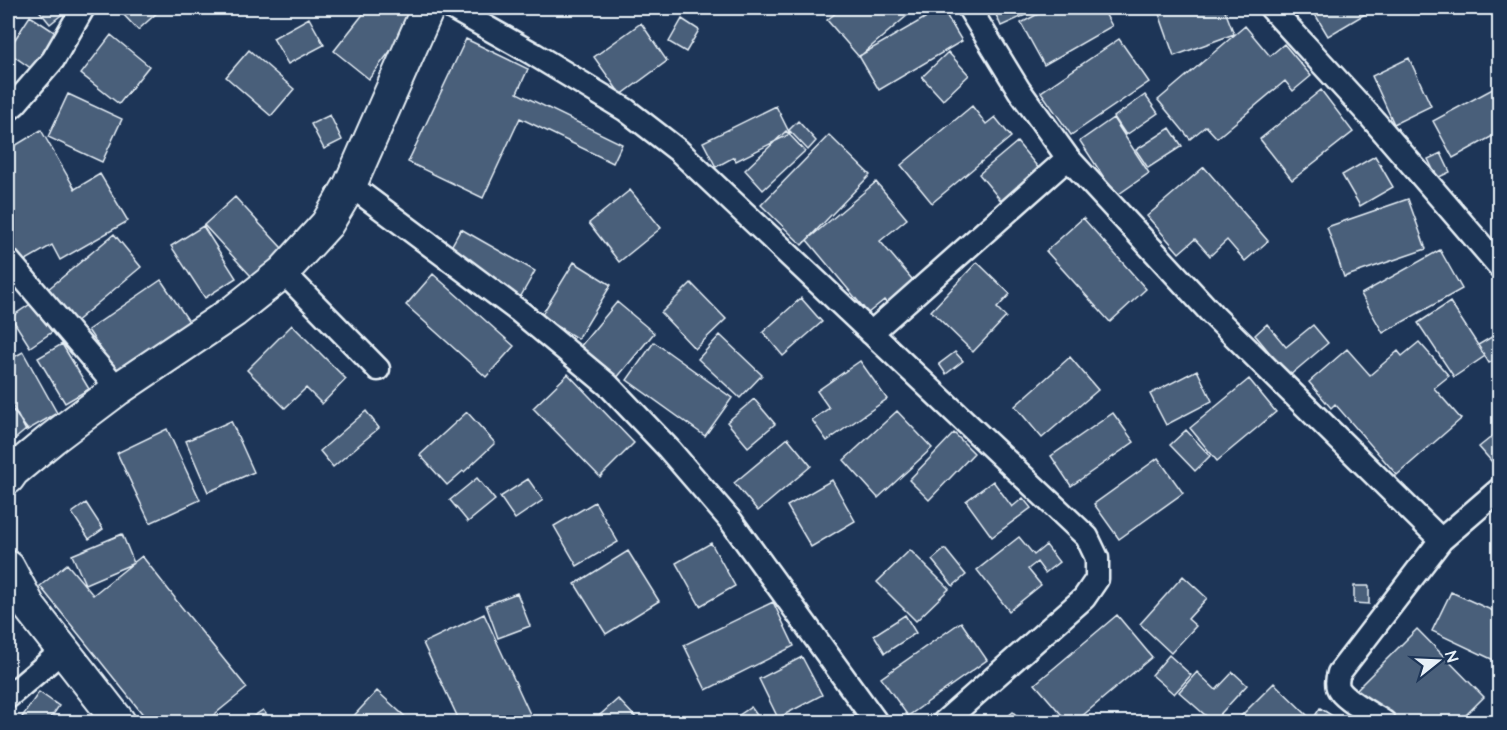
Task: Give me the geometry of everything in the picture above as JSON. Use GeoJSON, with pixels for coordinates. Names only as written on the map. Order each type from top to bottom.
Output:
{"type":"FeatureCollection","features":[{"type":"Feature","properties":{"kind":"street"},"geometry":{"type":"LineString","coordinates":[[8,110],[53,60],[83,8]]}},
{"type":"Feature","properties":{"kind":"street"},"geometry":{"type":"LineString","coordinates":[[8,478],[13,471],[45,445],[118,389],[234,311],[283,272],[327,224],[350,185],[428,8]]}},
{"type":"Feature","properties":{"kind":"street"},"geometry":{"type":"LineString","coordinates":[[452,8],[626,110],[680,151],[1088,537],[1097,558],[1097,579],[1084,598],[944,723]]}},
{"type":"Feature","properties":{"kind":"street"},"geometry":{"type":"LineString","coordinates":[[969,8],[1019,90],[1068,158],[1212,314],[1441,540]]}},
{"type":"Feature","properties":{"kind":"street"},"geometry":{"type":"LineString","coordinates":[[1271,8],[1370,116],[1500,267]]}},
{"type":"Feature","properties":{"kind":"street"},"geometry":{"type":"LineString","coordinates":[[871,333],[1068,158]]}},
{"type":"Feature","properties":{"kind":"street"},"geometry":{"type":"LineString","coordinates":[[350,185],[520,312],[608,385],[668,448],[731,521],[876,723]]}},
{"type":"Feature","properties":{"kind":"street"},"geometry":{"type":"LineString","coordinates":[[8,260],[118,389]]}},
{"type":"Feature","properties":{"kind":"street"},"geometry":{"type":"LineString","coordinates":[[283,272],[378,369]]}},
{"type":"Feature","properties":{"kind":"street"},"geometry":{"type":"LineString","coordinates":[[1384,723],[1338,690],[1339,673],[1441,540],[1500,489]]}},
{"type":"Feature","properties":{"kind":"street"},"geometry":{"type":"LineString","coordinates":[[8,567],[30,608],[119,723]]}},
{"type":"Feature","properties":{"kind":"street"},"geometry":{"type":"LineString","coordinates":[[8,697],[62,651]]}},
{"type":"Feature","properties":{"kind":"building"},"geometry":{"type":"Polygon","coordinates":[[[37,8],[70,8],[50,24],[37,8]]]}},
{"type":"Feature","properties":{"kind":"building"},"geometry":{"type":"Polygon","coordinates":[[[128,8],[156,8],[159,11],[138,30],[122,13],[128,8]]]}},
{"type":"Feature","properties":{"kind":"building"},"geometry":{"type":"Polygon","coordinates":[[[368,8],[423,8],[369,79],[334,51],[368,8]]]}},
{"type":"Feature","properties":{"kind":"building"},"geometry":{"type":"Polygon","coordinates":[[[842,8],[916,8],[859,57],[827,20],[842,8]]]}},
{"type":"Feature","properties":{"kind":"building"},"geometry":{"type":"Polygon","coordinates":[[[942,8],[962,41],[879,90],[859,56],[942,8]]]}},
{"type":"Feature","properties":{"kind":"building"},"geometry":{"type":"Polygon","coordinates":[[[993,8],[1041,8],[1001,26],[993,8]]]}},
{"type":"Feature","properties":{"kind":"building"},"geometry":{"type":"Polygon","coordinates":[[[1049,8],[1102,8],[1112,26],[1044,65],[1021,23],[1049,8]]]}},
{"type":"Feature","properties":{"kind":"building"},"geometry":{"type":"Polygon","coordinates":[[[1157,8],[1224,8],[1234,34],[1174,56],[1157,8]]]}},
{"type":"Feature","properties":{"kind":"building"},"geometry":{"type":"Polygon","coordinates":[[[1319,8],[1375,8],[1328,36],[1313,11],[1319,8]]]}},
{"type":"Feature","properties":{"kind":"building"},"geometry":{"type":"Polygon","coordinates":[[[30,16],[56,33],[32,69],[8,52],[30,16]]]}},
{"type":"Feature","properties":{"kind":"building"},"geometry":{"type":"Polygon","coordinates":[[[309,18],[324,45],[288,64],[273,38],[309,18]]]}},
{"type":"Feature","properties":{"kind":"building"},"geometry":{"type":"Polygon","coordinates":[[[682,19],[699,30],[686,52],[669,42],[682,19]]]}},
{"type":"Feature","properties":{"kind":"building"},"geometry":{"type":"Polygon","coordinates":[[[641,23],[667,61],[621,95],[594,57],[641,23]]]}},
{"type":"Feature","properties":{"kind":"building"},"geometry":{"type":"Polygon","coordinates":[[[1245,26],[1270,56],[1284,44],[1311,76],[1293,91],[1285,81],[1217,138],[1206,126],[1190,139],[1158,100],[1245,26]]]}},
{"type":"Feature","properties":{"kind":"building"},"geometry":{"type":"Polygon","coordinates":[[[111,35],[149,66],[119,104],[81,74],[111,35]]]}},
{"type":"Feature","properties":{"kind":"building"},"geometry":{"type":"Polygon","coordinates":[[[466,39],[528,69],[517,93],[622,144],[613,163],[520,118],[483,198],[408,162],[466,39]]]}},
{"type":"Feature","properties":{"kind":"building"},"geometry":{"type":"Polygon","coordinates":[[[1119,39],[1149,82],[1071,135],[1041,92],[1119,39]]]}},
{"type":"Feature","properties":{"kind":"building"},"geometry":{"type":"Polygon","coordinates":[[[249,50],[294,89],[271,116],[226,77],[249,50]]]}},
{"type":"Feature","properties":{"kind":"building"},"geometry":{"type":"Polygon","coordinates":[[[948,52],[969,75],[943,100],[922,77],[948,52]]]}},
{"type":"Feature","properties":{"kind":"building"},"geometry":{"type":"Polygon","coordinates":[[[1409,58],[1431,106],[1394,124],[1372,76],[1409,58]]]}},
{"type":"Feature","properties":{"kind":"building"},"geometry":{"type":"Polygon","coordinates":[[[1500,85],[1500,132],[1453,158],[1433,121],[1500,85]]]}},
{"type":"Feature","properties":{"kind":"building"},"geometry":{"type":"Polygon","coordinates":[[[1321,90],[1353,132],[1292,180],[1260,139],[1321,90]]]}},
{"type":"Feature","properties":{"kind":"building"},"geometry":{"type":"Polygon","coordinates":[[[68,94],[122,119],[102,162],[48,137],[68,94]]]}},
{"type":"Feature","properties":{"kind":"building"},"geometry":{"type":"Polygon","coordinates":[[[1145,95],[1158,113],[1126,135],[1114,117],[1145,95]]]}},
{"type":"Feature","properties":{"kind":"building"},"geometry":{"type":"Polygon","coordinates":[[[776,106],[790,134],[736,161],[734,157],[716,167],[703,142],[776,106]]]}},
{"type":"Feature","properties":{"kind":"building"},"geometry":{"type":"Polygon","coordinates":[[[972,106],[986,124],[995,117],[1011,137],[932,203],[901,165],[972,106]]]}},
{"type":"Feature","properties":{"kind":"building"},"geometry":{"type":"Polygon","coordinates":[[[330,115],[342,140],[324,149],[311,124],[330,115]]]}},
{"type":"Feature","properties":{"kind":"building"},"geometry":{"type":"Polygon","coordinates":[[[1113,118],[1149,173],[1116,196],[1080,141],[1113,118]]]}},
{"type":"Feature","properties":{"kind":"building"},"geometry":{"type":"Polygon","coordinates":[[[798,121],[816,141],[808,150],[789,130],[798,121]]]}},
{"type":"Feature","properties":{"kind":"building"},"geometry":{"type":"Polygon","coordinates":[[[1170,128],[1182,146],[1148,168],[1136,150],[1170,128]]]}},
{"type":"Feature","properties":{"kind":"building"},"geometry":{"type":"Polygon","coordinates":[[[41,130],[75,189],[100,174],[128,221],[60,260],[52,245],[14,267],[8,257],[8,150],[41,130]]]}},
{"type":"Feature","properties":{"kind":"building"},"geometry":{"type":"Polygon","coordinates":[[[786,131],[805,151],[763,190],[745,170],[786,131]]]}},
{"type":"Feature","properties":{"kind":"building"},"geometry":{"type":"Polygon","coordinates":[[[829,135],[870,175],[802,245],[761,205],[829,135]]]}},
{"type":"Feature","properties":{"kind":"building"},"geometry":{"type":"Polygon","coordinates":[[[1017,142],[1045,176],[1007,208],[979,174],[1017,142]]]}},
{"type":"Feature","properties":{"kind":"building"},"geometry":{"type":"Polygon","coordinates":[[[1441,153],[1450,172],[1437,178],[1428,159],[1441,153]]]}},
{"type":"Feature","properties":{"kind":"building"},"geometry":{"type":"Polygon","coordinates":[[[1375,156],[1393,187],[1360,206],[1342,175],[1375,156]]]}},
{"type":"Feature","properties":{"kind":"building"},"geometry":{"type":"Polygon","coordinates":[[[1204,167],[1268,241],[1245,261],[1227,240],[1210,256],[1195,239],[1179,253],[1147,216],[1204,167]]]}},
{"type":"Feature","properties":{"kind":"building"},"geometry":{"type":"Polygon","coordinates":[[[876,182],[907,219],[880,241],[922,291],[895,313],[884,300],[868,313],[807,240],[876,182]]]}},
{"type":"Feature","properties":{"kind":"building"},"geometry":{"type":"Polygon","coordinates":[[[630,190],[661,228],[619,262],[589,223],[630,190]]]}},
{"type":"Feature","properties":{"kind":"building"},"geometry":{"type":"Polygon","coordinates":[[[235,197],[293,260],[262,288],[204,225],[235,197]]]}},
{"type":"Feature","properties":{"kind":"building"},"geometry":{"type":"Polygon","coordinates":[[[1408,199],[1426,249],[1344,277],[1327,227],[1408,199]]]}},
{"type":"Feature","properties":{"kind":"building"},"geometry":{"type":"Polygon","coordinates":[[[1083,218],[1146,289],[1110,322],[1046,251],[1083,218]]]}},
{"type":"Feature","properties":{"kind":"building"},"geometry":{"type":"Polygon","coordinates":[[[203,226],[236,278],[205,298],[171,246],[203,226]]]}},
{"type":"Feature","properties":{"kind":"building"},"geometry":{"type":"Polygon","coordinates":[[[461,229],[535,271],[513,310],[439,268],[461,229]]]}},
{"type":"Feature","properties":{"kind":"building"},"geometry":{"type":"Polygon","coordinates":[[[114,234],[141,267],[68,328],[41,295],[114,234]]]}},
{"type":"Feature","properties":{"kind":"building"},"geometry":{"type":"Polygon","coordinates":[[[1440,250],[1462,289],[1383,333],[1361,294],[1440,250]]]}},
{"type":"Feature","properties":{"kind":"building"},"geometry":{"type":"Polygon","coordinates":[[[574,262],[611,285],[578,339],[541,316],[574,262]]]}},
{"type":"Feature","properties":{"kind":"building"},"geometry":{"type":"Polygon","coordinates":[[[977,262],[1010,294],[997,308],[1006,317],[973,352],[931,311],[977,262]]]}},
{"type":"Feature","properties":{"kind":"building"},"geometry":{"type":"Polygon","coordinates":[[[433,274],[514,346],[486,377],[406,305],[433,274]]]}},
{"type":"Feature","properties":{"kind":"building"},"geometry":{"type":"Polygon","coordinates":[[[161,280],[194,329],[121,379],[88,330],[161,280]]]}},
{"type":"Feature","properties":{"kind":"building"},"geometry":{"type":"Polygon","coordinates":[[[691,283],[726,319],[695,349],[661,313],[691,283]]]}},
{"type":"Feature","properties":{"kind":"building"},"geometry":{"type":"Polygon","coordinates":[[[801,298],[822,322],[783,356],[763,332],[801,298]]]}},
{"type":"Feature","properties":{"kind":"building"},"geometry":{"type":"Polygon","coordinates":[[[617,302],[654,333],[616,379],[579,348],[617,302]]]}},
{"type":"Feature","properties":{"kind":"building"},"geometry":{"type":"Polygon","coordinates":[[[1450,302],[1485,356],[1454,377],[1418,323],[1450,302]]]}},
{"type":"Feature","properties":{"kind":"building"},"geometry":{"type":"Polygon","coordinates":[[[32,303],[52,332],[30,347],[11,317],[32,303]]]}},
{"type":"Feature","properties":{"kind":"building"},"geometry":{"type":"Polygon","coordinates":[[[1267,324],[1286,347],[1313,325],[1328,343],[1289,376],[1255,335],[1267,324]]]}},
{"type":"Feature","properties":{"kind":"building"},"geometry":{"type":"Polygon","coordinates":[[[292,325],[346,379],[322,404],[306,388],[285,408],[247,370],[292,325]]]}},
{"type":"Feature","properties":{"kind":"building"},"geometry":{"type":"Polygon","coordinates":[[[1500,332],[1500,357],[1489,363],[1478,345],[1500,332]]]}},
{"type":"Feature","properties":{"kind":"building"},"geometry":{"type":"Polygon","coordinates":[[[720,335],[762,375],[740,398],[698,359],[720,335]]]}},
{"type":"Feature","properties":{"kind":"building"},"geometry":{"type":"Polygon","coordinates":[[[654,342],[732,398],[705,436],[627,380],[654,342]]]}},
{"type":"Feature","properties":{"kind":"building"},"geometry":{"type":"Polygon","coordinates":[[[1419,342],[1449,376],[1434,388],[1461,419],[1397,475],[1335,404],[1331,408],[1309,382],[1347,349],[1370,375],[1398,351],[1402,356],[1419,342]]]}},
{"type":"Feature","properties":{"kind":"building"},"geometry":{"type":"Polygon","coordinates":[[[62,344],[89,389],[65,403],[38,358],[62,344]]]}},
{"type":"Feature","properties":{"kind":"building"},"geometry":{"type":"Polygon","coordinates":[[[23,352],[57,413],[26,431],[8,397],[8,360],[23,352]]]}},
{"type":"Feature","properties":{"kind":"building"},"geometry":{"type":"Polygon","coordinates":[[[955,352],[963,361],[946,374],[939,364],[955,352]]]}},
{"type":"Feature","properties":{"kind":"building"},"geometry":{"type":"Polygon","coordinates":[[[1070,357],[1098,390],[1042,438],[1015,406],[1070,357]]]}},
{"type":"Feature","properties":{"kind":"building"},"geometry":{"type":"Polygon","coordinates":[[[860,361],[887,399],[827,441],[812,420],[829,408],[817,391],[860,361]]]}},
{"type":"Feature","properties":{"kind":"building"},"geometry":{"type":"Polygon","coordinates":[[[1197,370],[1212,401],[1166,425],[1150,394],[1197,370]]]}},
{"type":"Feature","properties":{"kind":"building"},"geometry":{"type":"Polygon","coordinates":[[[568,374],[634,443],[600,477],[533,408],[568,374]]]}},
{"type":"Feature","properties":{"kind":"building"},"geometry":{"type":"Polygon","coordinates":[[[1249,379],[1276,412],[1217,461],[1190,428],[1249,379]]]}},
{"type":"Feature","properties":{"kind":"building"},"geometry":{"type":"Polygon","coordinates":[[[754,399],[775,424],[748,447],[727,422],[754,399]]]}},
{"type":"Feature","properties":{"kind":"building"},"geometry":{"type":"Polygon","coordinates":[[[8,404],[27,429],[9,444],[8,442],[8,404]]]}},
{"type":"Feature","properties":{"kind":"building"},"geometry":{"type":"Polygon","coordinates":[[[366,411],[379,428],[333,467],[320,451],[366,411]]]}},
{"type":"Feature","properties":{"kind":"building"},"geometry":{"type":"Polygon","coordinates":[[[897,411],[932,448],[878,498],[844,460],[897,411]]]}},
{"type":"Feature","properties":{"kind":"building"},"geometry":{"type":"Polygon","coordinates":[[[467,412],[495,443],[447,485],[420,455],[467,412]]]}},
{"type":"Feature","properties":{"kind":"building"},"geometry":{"type":"Polygon","coordinates":[[[1113,413],[1134,442],[1071,486],[1051,456],[1113,413]]]}},
{"type":"Feature","properties":{"kind":"building"},"geometry":{"type":"Polygon","coordinates":[[[231,421],[254,472],[208,492],[186,441],[231,421]]]}},
{"type":"Feature","properties":{"kind":"building"},"geometry":{"type":"Polygon","coordinates":[[[167,429],[200,500],[150,523],[117,453],[167,429]]]}},
{"type":"Feature","properties":{"kind":"building"},"geometry":{"type":"Polygon","coordinates":[[[1186,430],[1210,456],[1195,471],[1170,445],[1186,430]]]}},
{"type":"Feature","properties":{"kind":"building"},"geometry":{"type":"Polygon","coordinates":[[[1500,430],[1500,471],[1479,447],[1500,430]]]}},
{"type":"Feature","properties":{"kind":"building"},"geometry":{"type":"Polygon","coordinates":[[[954,433],[974,453],[929,500],[909,480],[954,433]]]}},
{"type":"Feature","properties":{"kind":"building"},"geometry":{"type":"Polygon","coordinates":[[[788,438],[811,466],[758,511],[734,483],[788,438]]]}},
{"type":"Feature","properties":{"kind":"building"},"geometry":{"type":"Polygon","coordinates":[[[1158,458],[1183,493],[1119,539],[1094,504],[1158,458]]]}},
{"type":"Feature","properties":{"kind":"building"},"geometry":{"type":"Polygon","coordinates":[[[477,478],[495,500],[468,522],[450,500],[477,478]]]}},
{"type":"Feature","properties":{"kind":"building"},"geometry":{"type":"Polygon","coordinates":[[[528,479],[543,500],[515,519],[500,497],[528,479]]]}},
{"type":"Feature","properties":{"kind":"building"},"geometry":{"type":"Polygon","coordinates":[[[832,480],[855,521],[811,547],[787,506],[832,480]]]}},
{"type":"Feature","properties":{"kind":"building"},"geometry":{"type":"Polygon","coordinates":[[[993,481],[1012,507],[1023,498],[1031,508],[992,537],[966,501],[993,481]]]}},
{"type":"Feature","properties":{"kind":"building"},"geometry":{"type":"Polygon","coordinates":[[[595,502],[618,542],[577,566],[554,526],[595,502]]]}},
{"type":"Feature","properties":{"kind":"building"},"geometry":{"type":"Polygon","coordinates":[[[86,503],[103,529],[89,539],[72,513],[86,503]]]}},
{"type":"Feature","properties":{"kind":"building"},"geometry":{"type":"Polygon","coordinates":[[[122,534],[134,563],[85,584],[72,555],[122,534]]]}},
{"type":"Feature","properties":{"kind":"building"},"geometry":{"type":"Polygon","coordinates":[[[1019,537],[1034,555],[1046,545],[1059,562],[1045,573],[1037,562],[1028,569],[1041,585],[1009,611],[977,570],[1019,537]]]}},
{"type":"Feature","properties":{"kind":"building"},"geometry":{"type":"Polygon","coordinates":[[[711,543],[735,586],[700,606],[676,563],[711,543]]]}},
{"type":"Feature","properties":{"kind":"building"},"geometry":{"type":"Polygon","coordinates":[[[945,549],[966,575],[953,586],[932,560],[945,549]]]}},
{"type":"Feature","properties":{"kind":"building"},"geometry":{"type":"Polygon","coordinates":[[[910,550],[949,589],[916,621],[877,582],[910,550]]]}},
{"type":"Feature","properties":{"kind":"building"},"geometry":{"type":"Polygon","coordinates":[[[628,551],[659,601],[606,634],[575,584],[628,551]]]}},
{"type":"Feature","properties":{"kind":"building"},"geometry":{"type":"Polygon","coordinates":[[[142,556],[247,688],[205,722],[149,722],[40,586],[67,564],[93,595],[142,556]]]}},
{"type":"Feature","properties":{"kind":"building"},"geometry":{"type":"Polygon","coordinates":[[[1183,576],[1207,598],[1188,619],[1196,626],[1171,653],[1140,624],[1183,576]]]}},
{"type":"Feature","properties":{"kind":"building"},"geometry":{"type":"Polygon","coordinates":[[[1354,586],[1369,586],[1369,604],[1354,603],[1354,586]]]}},
{"type":"Feature","properties":{"kind":"building"},"geometry":{"type":"Polygon","coordinates":[[[1451,592],[1500,614],[1500,663],[1432,631],[1451,592]]]}},
{"type":"Feature","properties":{"kind":"building"},"geometry":{"type":"Polygon","coordinates":[[[517,593],[530,626],[498,638],[486,605],[517,593]]]}},
{"type":"Feature","properties":{"kind":"building"},"geometry":{"type":"Polygon","coordinates":[[[773,602],[794,646],[706,690],[684,645],[773,602]]]}},
{"type":"Feature","properties":{"kind":"building"},"geometry":{"type":"Polygon","coordinates":[[[484,614],[530,714],[511,722],[460,722],[423,643],[484,614]]]}},
{"type":"Feature","properties":{"kind":"building"},"geometry":{"type":"Polygon","coordinates":[[[905,615],[916,633],[885,653],[874,635],[905,615]]]}},
{"type":"Feature","properties":{"kind":"building"},"geometry":{"type":"Polygon","coordinates":[[[1117,615],[1152,657],[1075,722],[1068,722],[1035,684],[1117,615]]]}},
{"type":"Feature","properties":{"kind":"building"},"geometry":{"type":"Polygon","coordinates":[[[961,622],[987,660],[908,716],[881,678],[961,622]]]}},
{"type":"Feature","properties":{"kind":"building"},"geometry":{"type":"Polygon","coordinates":[[[1417,629],[1484,697],[1459,722],[1386,722],[1355,691],[1417,629]]]}},
{"type":"Feature","properties":{"kind":"building"},"geometry":{"type":"Polygon","coordinates":[[[1169,655],[1191,675],[1174,694],[1152,675],[1169,655]]]}},
{"type":"Feature","properties":{"kind":"building"},"geometry":{"type":"Polygon","coordinates":[[[802,657],[822,695],[778,718],[759,679],[802,657]]]}},
{"type":"Feature","properties":{"kind":"building"},"geometry":{"type":"Polygon","coordinates":[[[1197,672],[1216,690],[1233,672],[1247,685],[1213,722],[1179,692],[1197,672]]]}},
{"type":"Feature","properties":{"kind":"building"},"geometry":{"type":"Polygon","coordinates":[[[1274,683],[1308,716],[1302,722],[1235,722],[1274,683]]]}},
{"type":"Feature","properties":{"kind":"building"},"geometry":{"type":"Polygon","coordinates":[[[377,691],[411,722],[348,722],[377,691]]]}},
{"type":"Feature","properties":{"kind":"building"},"geometry":{"type":"Polygon","coordinates":[[[39,692],[59,706],[48,722],[31,722],[22,717],[39,692]]]}},
{"type":"Feature","properties":{"kind":"building"},"geometry":{"type":"Polygon","coordinates":[[[618,699],[640,722],[592,722],[618,699]]]}},
{"type":"Feature","properties":{"kind":"building"},"geometry":{"type":"Polygon","coordinates":[[[751,707],[762,722],[729,722],[751,707]]]}},
{"type":"Feature","properties":{"kind":"building"},"geometry":{"type":"Polygon","coordinates":[[[1320,708],[1342,722],[1311,722],[1320,708]]]}},
{"type":"Feature","properties":{"kind":"building"},"geometry":{"type":"Polygon","coordinates":[[[263,710],[272,722],[245,722],[263,710]]]}},
{"type":"Feature","properties":{"kind":"building"},"geometry":{"type":"Polygon","coordinates":[[[1013,712],[1023,722],[1001,722],[1013,712]]]}}]}
